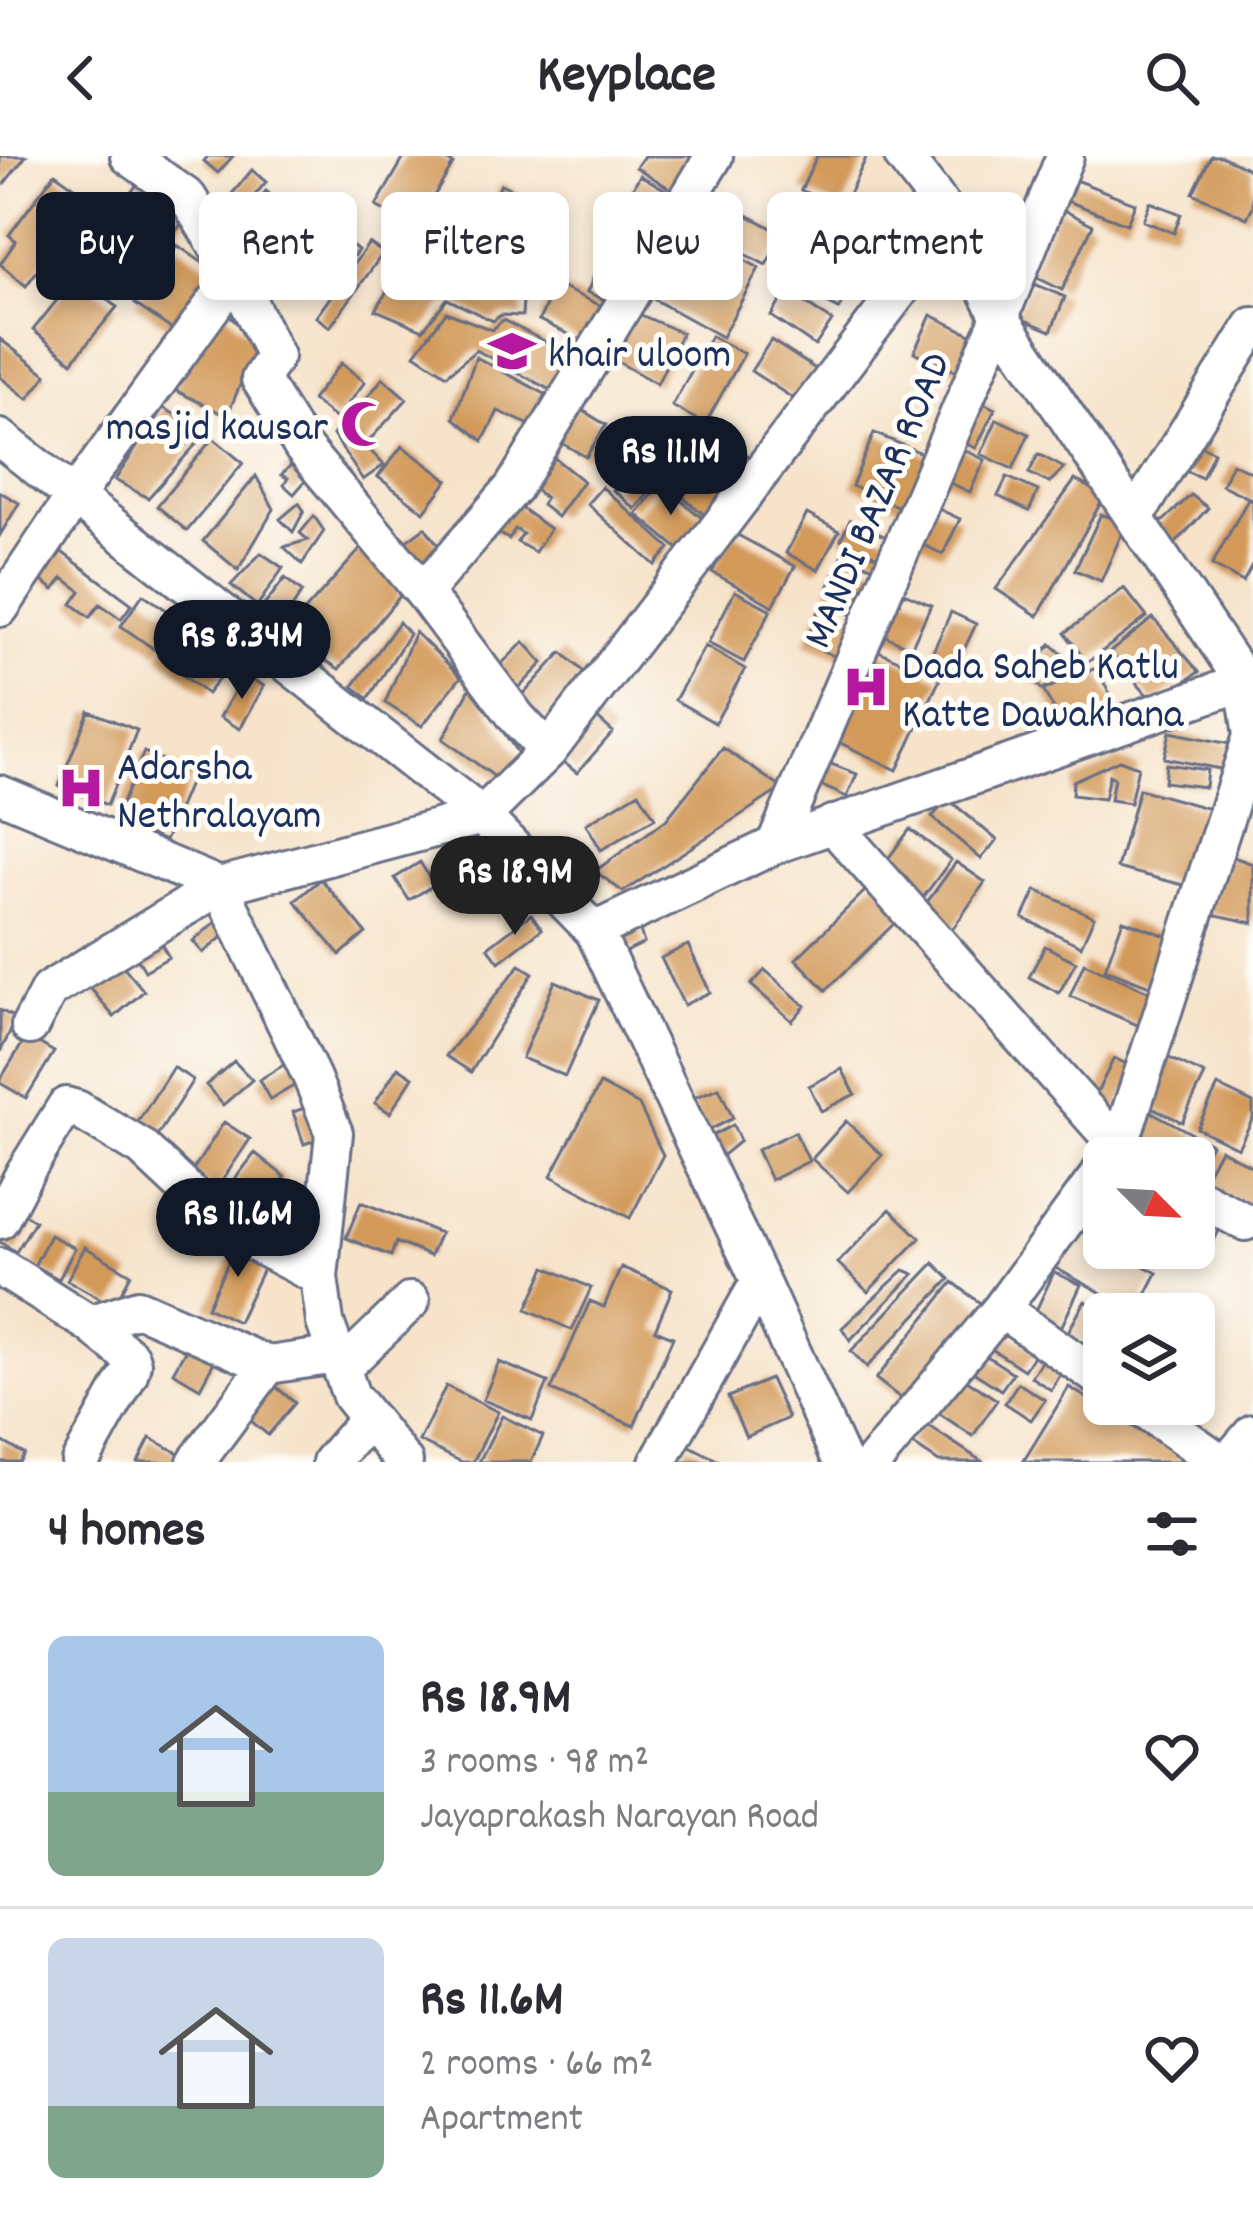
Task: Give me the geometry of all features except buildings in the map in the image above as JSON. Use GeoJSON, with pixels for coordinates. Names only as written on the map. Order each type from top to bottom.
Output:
{"type":"FeatureCollection","features":[{"type":"Feature","properties":{"kind":"street"},"geometry":{"type":"LineString","coordinates":[[129,156],[188,198],[199,216]]}},
{"type":"Feature","properties":{"kind":"street"},"geometry":{"type":"LineString","coordinates":[[184,156],[188,198]]}},
{"type":"Feature","properties":{"kind":"street"},"geometry":{"type":"LineString","coordinates":[[424,592],[513,488],[714,156]]}},
{"type":"Feature","properties":{"kind":"street"},"geometry":{"type":"LineString","coordinates":[[903,156],[931,192]]}},
{"type":"Feature","properties":{"kind":"street"},"geometry":{"type":"LineString","coordinates":[[1000,317],[1065,156]]}},
{"type":"Feature","properties":{"kind":"street"},"geometry":{"type":"LineString","coordinates":[[0,608],[217,300]]}},
{"type":"Feature","properties":{"kind":"street"},"geometry":{"type":"LineString","coordinates":[[247,300],[275,356],[260,379],[303,448],[548,751]]}},
{"type":"Feature","properties":{"kind":"street","name":"MANDI BAZAR ROAD"},"geometry":{"type":"LineString","coordinates":[[482,816],[548,751],[893,300]]}},
{"type":"Feature","properties":{"kind":"street"},"geometry":{"type":"LineString","coordinates":[[992,300],[1000,317]]}},
{"type":"Feature","properties":{"kind":"street","name":"MANDI BAZAR ROAD"},"geometry":{"type":"LineString","coordinates":[[1000,317],[1248,680],[1252,741]]}},
{"type":"Feature","properties":{"kind":"street","name":"MANDI BAZAR ROAD"},"geometry":{"type":"LineString","coordinates":[[776,845],[1000,317]]}},
{"type":"Feature","properties":{"kind":"street"},"geometry":{"type":"LineString","coordinates":[[1135,518],[1253,326]]}},
{"type":"Feature","properties":{"kind":"street"},"geometry":{"type":"LineString","coordinates":[[0,438],[482,816],[594,931],[842,1462]]}},
{"type":"Feature","properties":{"kind":"street"},"geometry":{"type":"LineString","coordinates":[[594,931],[776,845],[1248,680]]}},
{"type":"Feature","properties":{"kind":"street"},"geometry":{"type":"LineString","coordinates":[[1121,1137],[1252,741]]}},
{"type":"Feature","properties":{"kind":"street"},"geometry":{"type":"LineString","coordinates":[[0,794],[220,886],[334,1133],[319,1277],[325,1322],[351,1396],[404,1462]]}},
{"type":"Feature","properties":{"kind":"street"},"geometry":{"type":"LineString","coordinates":[[30,1026],[49,989],[220,886],[482,816]]}},
{"type":"Feature","properties":{"kind":"street"},"geometry":{"type":"LineString","coordinates":[[832,824],[1097,1137]]}},
{"type":"Feature","properties":{"kind":"street"},"geometry":{"type":"LineString","coordinates":[[0,1220],[66,1106],[142,1148],[228,1229],[319,1277]]}},
{"type":"Feature","properties":{"kind":"street"},"geometry":{"type":"LineString","coordinates":[[874,1462],[1001,1310],[1083,1199]]}},
{"type":"Feature","properties":{"kind":"street"},"geometry":{"type":"LineString","coordinates":[[1215,1206],[1245,1222]]}},
{"type":"Feature","properties":{"kind":"street"},"geometry":{"type":"LineString","coordinates":[[0,1267],[90,1324],[130,1357],[129,1374],[80,1462]]}},
{"type":"Feature","properties":{"kind":"street"},"geometry":{"type":"LineString","coordinates":[[658,1462],[760,1281]]}},
{"type":"Feature","properties":{"kind":"street"},"geometry":{"type":"LineString","coordinates":[[90,1324],[138,1308],[268,1365],[339,1361],[411,1301]]}},
{"type":"Feature","properties":{"kind":"street"},"geometry":{"type":"LineString","coordinates":[[1001,1310],[1083,1367]]}},
{"type":"Feature","properties":{"kind":"street"},"geometry":{"type":"LineString","coordinates":[[196,1462],[268,1365]]}},
{"type":"Feature","properties":{"kind":"street"},"geometry":{"type":"LineString","coordinates":[[332,1462],[369,1418]]}},
{"type":"Feature","properties":{"kind":"street"},"geometry":{"type":"LineString","coordinates":[[1168,1425],[1224,1462],[1253,1433]]}},
{"type":"Feature","properties":{"kind":"place","name":"khair uloom"},"geometry":{"type":"Point","coordinates":[512,351]}},
{"type":"Feature","properties":{"kind":"place","name":"masjid kausar"},"geometry":{"type":"Point","coordinates":[364,424]}},
{"type":"Feature","properties":{"kind":"place","name":"Dada Saheb Katlu Katte Dawakhana"},"geometry":{"type":"Point","coordinates":[866,687]}},
{"type":"Feature","properties":{"kind":"place","name":"Adarsha Nethralayam"},"geometry":{"type":"Point","coordinates":[81,788]}}]}
